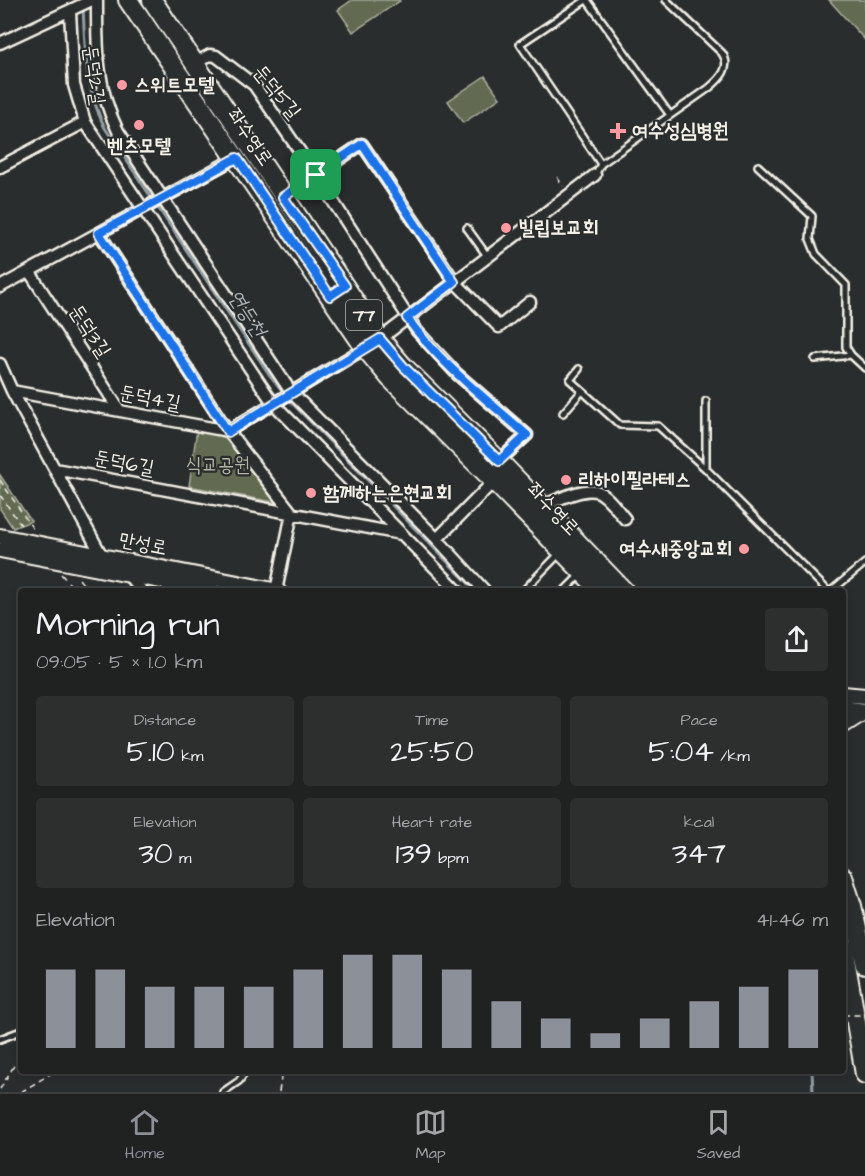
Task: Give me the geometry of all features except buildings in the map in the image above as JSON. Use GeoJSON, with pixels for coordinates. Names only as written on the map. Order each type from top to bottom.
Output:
{"type":"FeatureCollection","features":[{"type":"Feature","properties":{"kind":"main road","name":"좌수영로"},"geometry":{"type":"LineString","coordinates":[[128,0],[237,158],[338,291]]}},
{"type":"Feature","properties":{"kind":"main road","name":"좌수영로"},"geometry":{"type":"LineString","coordinates":[[156,5],[283,197],[338,291],[372,343],[494,481],[598,588]]}},
{"type":"Feature","properties":{"kind":"main road"},"geometry":{"type":"LineString","coordinates":[[143,21],[156,5]]}},
{"type":"Feature","properties":{"kind":"main road","name":"좌수영로"},"geometry":{"type":"LineString","coordinates":[[397,372],[499,461],[621,588]]}},
{"type":"Feature","properties":{"kind":"main road"},"geometry":{"type":"LineString","coordinates":[[605,573],[630,588]]}},
{"type":"Feature","properties":{"kind":"main road"},"geometry":{"type":"LineString","coordinates":[[846,887],[865,965]]}},
{"type":"Feature","properties":{"kind":"main road"},"geometry":{"type":"LineString","coordinates":[[846,975],[865,1074]]}},
{"type":"Feature","properties":{"kind":"street"},"geometry":{"type":"LineString","coordinates":[[0,43],[92,0]]}},
{"type":"Feature","properties":{"kind":"street"},"geometry":{"type":"LineString","coordinates":[[97,0],[100,82],[109,113],[118,131],[291,392],[437,539],[482,588]]}},
{"type":"Feature","properties":{"kind":"street","name":"둔덕2길"},"geometry":{"type":"LineString","coordinates":[[0,167],[85,122],[74,85],[70,12]]}},
{"type":"Feature","properties":{"kind":"street","name":"둔덕5길"},"geometry":{"type":"LineString","coordinates":[[195,63],[210,56],[216,56],[254,85],[316,175],[407,318],[457,374],[527,435],[499,461]]}},
{"type":"Feature","properties":{"kind":"street"},"geometry":{"type":"LineString","coordinates":[[85,122],[273,403],[455,588]]}},
{"type":"Feature","properties":{"kind":"street"},"geometry":{"type":"LineString","coordinates":[[283,197],[362,144],[454,282],[499,327],[530,303]]}},
{"type":"Feature","properties":{"kind":"street"},"geometry":{"type":"LineString","coordinates":[[0,287],[237,158]]}},
{"type":"Feature","properties":{"kind":"street"},"geometry":{"type":"LineString","coordinates":[[228,432],[372,343],[596,175]]}},
{"type":"Feature","properties":{"kind":"street"},"geometry":{"type":"LineString","coordinates":[[99,233],[228,432],[292,513],[278,588]]}},
{"type":"Feature","properties":{"kind":"street","name":"둔덕3길"},"geometry":{"type":"LineString","coordinates":[[29,271],[120,411]]}},
{"type":"Feature","properties":{"kind":"street"},"geometry":{"type":"LineString","coordinates":[[0,364],[12,391],[102,556]]}},
{"type":"Feature","properties":{"kind":"street","name":"둔덕4길"},"geometry":{"type":"LineString","coordinates":[[12,391],[228,432]]}},
{"type":"Feature","properties":{"kind":"street","name":"둔덕6길"},"geometry":{"type":"LineString","coordinates":[[55,469],[401,534]]}},
{"type":"Feature","properties":{"kind":"street"},"geometry":{"type":"LineString","coordinates":[[437,539],[494,481]]}},
{"type":"Feature","properties":{"kind":"street"},"geometry":{"type":"LineString","coordinates":[[542,506],[581,491],[593,490],[601,493],[626,519]]}},
{"type":"Feature","properties":{"kind":"street","name":"만성로"},"geometry":{"type":"LineString","coordinates":[[0,536],[262,588]]}},
{"type":"Feature","properties":{"kind":"street","name":"만성로"},"geometry":{"type":"LineString","coordinates":[[0,550],[197,588]]}},
{"type":"Feature","properties":{"kind":"street"},"geometry":{"type":"LineString","coordinates":[[127,574],[139,588]]}},
{"type":"Feature","properties":{"kind":"street"},"geometry":{"type":"LineString","coordinates":[[846,694],[865,696]]}},
{"type":"Feature","properties":{"kind":"street"},"geometry":{"type":"LineString","coordinates":[[846,709],[865,712]]}},
{"type":"Feature","properties":{"kind":"street"},"geometry":{"type":"LineString","coordinates":[[846,724],[865,712]]}},
{"type":"Feature","properties":{"kind":"lane"},"geometry":{"type":"LineString","coordinates":[[601,164],[520,45],[587,0],[670,115]]}},
{"type":"Feature","properties":{"kind":"lane"},"geometry":{"type":"LineString","coordinates":[[596,175],[601,164],[715,83],[727,63],[722,53],[666,0]]}},
{"type":"Feature","properties":{"kind":"lane"},"geometry":{"type":"LineString","coordinates":[[758,165],[812,216],[809,234],[812,246],[819,259],[846,285],[846,342],[851,355],[865,368]]}},
{"type":"Feature","properties":{"kind":"lane"},"geometry":{"type":"LineString","coordinates":[[467,228],[488,257]]}},
{"type":"Feature","properties":{"kind":"lane"},"geometry":{"type":"LineString","coordinates":[[815,359],[851,355]]}},
{"type":"Feature","properties":{"kind":"lane"},"geometry":{"type":"LineString","coordinates":[[579,369],[570,380],[582,391],[621,425],[658,426],[706,469],[826,588]]}},
{"type":"Feature","properties":{"kind":"lane"},"geometry":{"type":"LineString","coordinates":[[563,413],[582,391]]}},
{"type":"Feature","properties":{"kind":"lane"},"geometry":{"type":"LineString","coordinates":[[706,401],[706,469]]}},
{"type":"Feature","properties":{"kind":"lane"},"geometry":{"type":"LineString","coordinates":[[526,588],[562,551]]}},
{"type":"Feature","properties":{"kind":"lane"},"geometry":{"type":"LineString","coordinates":[[833,588],[865,563]]}},
{"type":"Feature","properties":{"kind":"lane"},"geometry":{"type":"LineString","coordinates":[[567,588],[582,572]]}},
{"type":"Feature","properties":{"kind":"lane"},"geometry":{"type":"LineString","coordinates":[[0,1039],[18,1032]]}},
{"type":"Feature","properties":{"kind":"lane"},"geometry":{"type":"LineString","coordinates":[[223,1092],[244,1074]]}},
{"type":"Feature","properties":{"kind":"path"},"geometry":{"type":"LineString","coordinates":[[0,480],[44,544]]}},
{"type":"Feature","properties":{"kind":"path"},"geometry":{"type":"LineString","coordinates":[[0,495],[21,525]]}},
{"type":"Feature","properties":{"kind":"path"},"geometry":{"type":"LineString","coordinates":[[68,582],[73,588]]}},
{"type":"Feature","properties":{"kind":"path"},"geometry":{"type":"LineString","coordinates":[[846,1016],[865,1015]]}},
{"type":"Feature","properties":{"kind":"path"},"geometry":{"type":"LineString","coordinates":[[0,1089],[18,1059]]}},
{"type":"Feature","properties":{"kind":"path"},"geometry":{"type":"LineString","coordinates":[[21,1092],[50,1074]]}},
{"type":"Feature","properties":{"kind":"path"},"geometry":{"type":"LineString","coordinates":[[279,1092],[282,1074]]}},
{"type":"Feature","properties":{"kind":"green space"},"geometry":{"type":"Polygon","coordinates":[[[352,0],[400,1],[353,32],[338,10],[352,0]]]}},
{"type":"Feature","properties":{"kind":"green space"},"geometry":{"type":"Polygon","coordinates":[[[829,0],[865,0],[865,40],[829,0]]]}},
{"type":"Feature","properties":{"kind":"green space"},"geometry":{"type":"Polygon","coordinates":[[[485,76],[500,98],[463,123],[448,101],[485,76]]]}},
{"type":"Feature","properties":{"kind":"green space","name":"식교공원"},"geometry":{"type":"Polygon","coordinates":[[[197,429],[226,435],[275,497],[273,502],[189,486],[197,429]]]}},
{"type":"Feature","properties":{"kind":"green space"},"geometry":{"type":"Polygon","coordinates":[[[0,475],[31,521],[13,528],[0,509],[0,475]]]}},
{"type":"Feature","properties":{"kind":"waterway","name":"연등천"},"geometry":{"type":"LineString","coordinates":[[83,6],[90,83],[93,98],[105,128],[269,374],[292,403],[473,588]]}},
{"type":"Feature","properties":{"kind":"waterway","name":"연등천"},"geometry":{"type":"LineString","coordinates":[[812,1074],[813,1092]]}},
{"type":"Feature","properties":{"kind":"place","name":"스위트모텔"},"geometry":{"type":"Point","coordinates":[122,85]}},
{"type":"Feature","properties":{"kind":"place","name":"벤츠모텔"},"geometry":{"type":"Point","coordinates":[139,125]}},
{"type":"Feature","properties":{"kind":"place","name":"여수성심병원"},"geometry":{"type":"Point","coordinates":[618,131]}},
{"type":"Feature","properties":{"kind":"place","name":"빌립보교회"},"geometry":{"type":"Point","coordinates":[506,228]}},
{"type":"Feature","properties":{"kind":"place","name":"리하이필라테스"},"geometry":{"type":"Point","coordinates":[566,480]}},
{"type":"Feature","properties":{"kind":"place","name":"함께하는은현교회"},"geometry":{"type":"Point","coordinates":[311,493]}},
{"type":"Feature","properties":{"kind":"place","name":"여수새중앙교회"},"geometry":{"type":"Point","coordinates":[744,549]}},
{"type":"Feature","properties":{"kind":"route"},"geometry":{"type":"LineString","coordinates":[[362,144],[454,282],[407,318],[457,374],[527,435],[499,461],[403,366],[380,339],[228,432],[99,233],[237,158],[330,296],[345,286],[283,197],[316,175],[362,144]]}}]}
